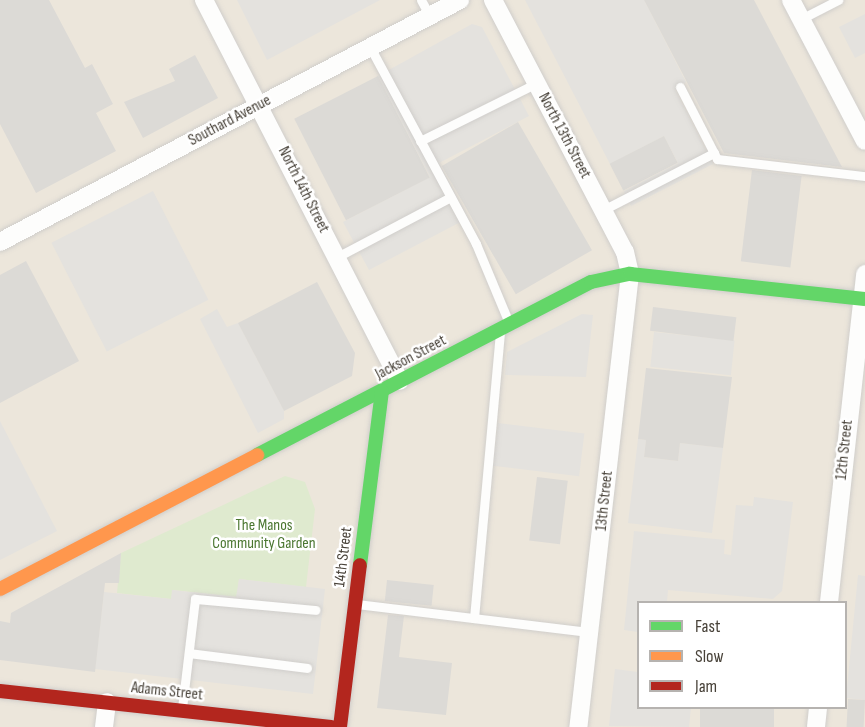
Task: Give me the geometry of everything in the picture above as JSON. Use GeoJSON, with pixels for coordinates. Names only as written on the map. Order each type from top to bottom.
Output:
{"type":"FeatureCollection","features":[{"type":"Feature","properties":{"kind":"street","name":"North 14th Street"},"geometry":{"type":"LineString","coordinates":[[204,0],[400,381]]}},
{"type":"Feature","properties":{"kind":"street","name":"Southard Avenue"},"geometry":{"type":"LineString","coordinates":[[0,242],[370,47],[426,8],[460,0]]}},
{"type":"Feature","properties":{"kind":"street","name":"North 13th Street"},"geometry":{"type":"LineString","coordinates":[[493,0],[603,210],[630,274]]}},
{"type":"Feature","properties":{"kind":"street"},"geometry":{"type":"LineString","coordinates":[[791,0],[865,141]]}},
{"type":"Feature","properties":{"kind":"street","name":"Jackson Street"},"geometry":{"type":"LineString","coordinates":[[0,590],[591,282],[630,274],[864,298]]}},
{"type":"Feature","properties":{"kind":"street","name":"13th Street"},"geometry":{"type":"LineString","coordinates":[[578,727],[630,274]]}},
{"type":"Feature","properties":{"kind":"street","name":"12th Street"},"geometry":{"type":"LineString","coordinates":[[829,601],[865,274]]}},
{"type":"Feature","properties":{"kind":"street","name":"14th Street"},"geometry":{"type":"LineString","coordinates":[[340,727],[382,391]]}},
{"type":"Feature","properties":{"kind":"street","name":"Adams Street"},"geometry":{"type":"LineString","coordinates":[[0,691],[331,727]]}},
{"type":"Feature","properties":{"kind":"street"},"geometry":{"type":"LineString","coordinates":[[104,727],[107,702]]}},
{"type":"Feature","properties":{"kind":"street"},"geometry":{"type":"LineString","coordinates":[[816,727],[818,709]]}},
{"type":"Feature","properties":{"kind":"lane"},"geometry":{"type":"LineString","coordinates":[[801,20],[838,0]]}},
{"type":"Feature","properties":{"kind":"lane"},"geometry":{"type":"LineString","coordinates":[[370,47],[449,198],[505,327],[474,618]]}},
{"type":"Feature","properties":{"kind":"lane"},"geometry":{"type":"LineString","coordinates":[[420,141],[537,83]]}},
{"type":"Feature","properties":{"kind":"lane"},"geometry":{"type":"LineString","coordinates":[[680,87],[717,159],[865,176]]}},
{"type":"Feature","properties":{"kind":"lane"},"geometry":{"type":"LineString","coordinates":[[603,210],[714,153]]}},
{"type":"Feature","properties":{"kind":"lane"},"geometry":{"type":"LineString","coordinates":[[337,257],[449,198]]}},
{"type":"Feature","properties":{"kind":"lane"},"geometry":{"type":"LineString","coordinates":[[182,710],[195,599],[315,610]]}},
{"type":"Feature","properties":{"kind":"lane"},"geometry":{"type":"LineString","coordinates":[[355,603],[590,632]]}},
{"type":"Feature","properties":{"kind":"lane"},"geometry":{"type":"LineString","coordinates":[[189,653],[307,668]]}},
{"type":"Feature","properties":{"kind":"shaded area"},"geometry":{"type":"Polygon","coordinates":[[[0,0],[865,0],[865,727],[0,727],[0,0]]]}},
{"type":"Feature","properties":{"kind":"shaded area"},"geometry":{"type":"Polygon","coordinates":[[[237,0],[380,0],[267,60],[237,0]]]}},
{"type":"Feature","properties":{"kind":"shaded area"},"geometry":{"type":"Polygon","coordinates":[[[525,0],[644,0],[686,82],[675,90],[713,164],[631,206],[624,191],[678,163],[664,136],[610,164],[525,0]]]}},
{"type":"Feature","properties":{"kind":"shaded area"},"geometry":{"type":"Polygon","coordinates":[[[865,14],[865,53],[855,58],[839,27],[865,14]]]}},
{"type":"Feature","properties":{"kind":"shaded area"},"geometry":{"type":"Polygon","coordinates":[[[472,24],[482,27],[529,116],[439,163],[468,218],[369,270],[343,222],[430,177],[378,76],[472,24]]]}},
{"type":"Feature","properties":{"kind":"shaded area"},"geometry":{"type":"Polygon","coordinates":[[[153,191],[208,300],[107,351],[51,243],[153,191]]]}},
{"type":"Feature","properties":{"kind":"shaded area"},"geometry":{"type":"Polygon","coordinates":[[[217,309],[227,327],[238,323],[284,411],[284,419],[258,433],[200,319],[217,309]]]}},
{"type":"Feature","properties":{"kind":"shaded area"},"geometry":{"type":"Polygon","coordinates":[[[582,314],[593,315],[586,377],[505,375],[507,352],[582,314]]]}},
{"type":"Feature","properties":{"kind":"shaded area"},"geometry":{"type":"Polygon","coordinates":[[[654,332],[735,340],[731,375],[650,367],[654,332]]]}},
{"type":"Feature","properties":{"kind":"shaded area"},"geometry":{"type":"Polygon","coordinates":[[[0,421],[57,531],[0,560],[0,421]]]}},
{"type":"Feature","properties":{"kind":"shaded area"},"geometry":{"type":"Polygon","coordinates":[[[498,423],[584,434],[579,476],[493,466],[498,423]]]}},
{"type":"Feature","properties":{"kind":"shaded area"},"geometry":{"type":"Polygon","coordinates":[[[638,439],[646,440],[644,457],[678,461],[680,443],[723,448],[712,533],[628,523],[638,439]]]}},
{"type":"Feature","properties":{"kind":"shaded area"},"geometry":{"type":"Polygon","coordinates":[[[754,497],[793,502],[782,591],[773,599],[668,590],[667,601],[637,601],[637,632],[624,630],[634,531],[725,540],[724,554],[731,555],[736,505],[753,506],[754,497]]]}},
{"type":"Feature","properties":{"kind":"shaded area"},"geometry":{"type":"Polygon","coordinates":[[[858,575],[865,576],[865,700],[847,698],[858,575]]]}},
{"type":"Feature","properties":{"kind":"shaded area"},"geometry":{"type":"Polygon","coordinates":[[[239,579],[325,589],[313,694],[95,669],[104,592],[171,599],[172,590],[236,597],[239,579]]]}},
{"type":"Feature","properties":{"kind":"shaded area"},"geometry":{"type":"Polygon","coordinates":[[[615,669],[637,672],[637,709],[691,709],[689,727],[609,726],[615,669]]]}},
{"type":"Feature","properties":{"kind":"green space","name":"The Manos Community Garden"},"geometry":{"type":"Polygon","coordinates":[[[285,476],[305,482],[315,509],[306,587],[239,579],[237,597],[173,590],[171,599],[117,593],[121,553],[285,476]]]}},
{"type":"Feature","properties":{"kind":"building"},"geometry":{"type":"Polygon","coordinates":[[[0,0],[49,0],[85,68],[92,64],[113,104],[96,113],[116,151],[36,193],[0,124],[0,0]]]}},
{"type":"Feature","properties":{"kind":"building"},"geometry":{"type":"Polygon","coordinates":[[[644,0],[754,0],[842,167],[724,153],[644,0]]]}},
{"type":"Feature","properties":{"kind":"building"},"geometry":{"type":"Polygon","coordinates":[[[195,55],[218,98],[143,138],[124,102],[175,81],[169,69],[195,55]]]}},
{"type":"Feature","properties":{"kind":"building"},"geometry":{"type":"Polygon","coordinates":[[[378,76],[430,178],[346,220],[294,119],[378,76]]]}},
{"type":"Feature","properties":{"kind":"building"},"geometry":{"type":"Polygon","coordinates":[[[518,122],[592,250],[516,294],[442,166],[518,122]]]}},
{"type":"Feature","properties":{"kind":"building"},"geometry":{"type":"Polygon","coordinates":[[[664,136],[678,163],[623,190],[610,164],[664,136]]]}},
{"type":"Feature","properties":{"kind":"building"},"geometry":{"type":"Polygon","coordinates":[[[752,170],[802,176],[790,267],[741,261],[752,170]]]}},
{"type":"Feature","properties":{"kind":"building"},"geometry":{"type":"Polygon","coordinates":[[[26,261],[79,361],[0,403],[0,275],[26,261]]]}},
{"type":"Feature","properties":{"kind":"building"},"geometry":{"type":"Polygon","coordinates":[[[317,282],[355,353],[352,376],[284,411],[238,323],[317,282]]]}},
{"type":"Feature","properties":{"kind":"building"},"geometry":{"type":"Polygon","coordinates":[[[653,307],[736,317],[733,341],[650,331],[653,307]]]}},
{"type":"Feature","properties":{"kind":"building"},"geometry":{"type":"Polygon","coordinates":[[[646,368],[732,377],[723,448],[680,443],[678,461],[644,457],[646,440],[638,439],[646,368]]]}},
{"type":"Feature","properties":{"kind":"building"},"geometry":{"type":"Polygon","coordinates":[[[537,477],[568,481],[560,544],[529,541],[537,477]]]}},
{"type":"Feature","properties":{"kind":"building"},"geometry":{"type":"Polygon","coordinates":[[[121,553],[119,583],[105,583],[95,672],[0,660],[0,621],[10,623],[11,613],[121,553]]]}},
{"type":"Feature","properties":{"kind":"building"},"geometry":{"type":"Polygon","coordinates":[[[387,580],[434,585],[432,606],[385,601],[387,580]]]}},
{"type":"Feature","properties":{"kind":"building"},"geometry":{"type":"Polygon","coordinates":[[[388,615],[404,616],[399,657],[452,663],[446,715],[377,708],[388,615]]]}},
{"type":"Feature","properties":{"kind":"building"},"geometry":{"type":"Polygon","coordinates":[[[848,699],[865,700],[864,727],[847,727],[848,699]]]}},
{"type":"Feature","properties":{"kind":"building"},"geometry":{"type":"Polygon","coordinates":[[[700,709],[774,709],[774,727],[700,727],[700,709]]]}},
{"type":"Feature","properties":{"kind":"traffic: fast"},"geometry":{"type":"LineString","coordinates":[[257,455],[591,282],[630,274],[865,299]]}},
{"type":"Feature","properties":{"kind":"traffic: fast"},"geometry":{"type":"LineString","coordinates":[[360,565],[382,391]]}},
{"type":"Feature","properties":{"kind":"traffic: slow"},"geometry":{"type":"LineString","coordinates":[[0,589],[257,455]]}},
{"type":"Feature","properties":{"kind":"traffic: jam"},"geometry":{"type":"LineString","coordinates":[[340,727],[360,565]]}},
{"type":"Feature","properties":{"kind":"traffic: jam"},"geometry":{"type":"LineString","coordinates":[[0,691],[331,727]]}}]}
